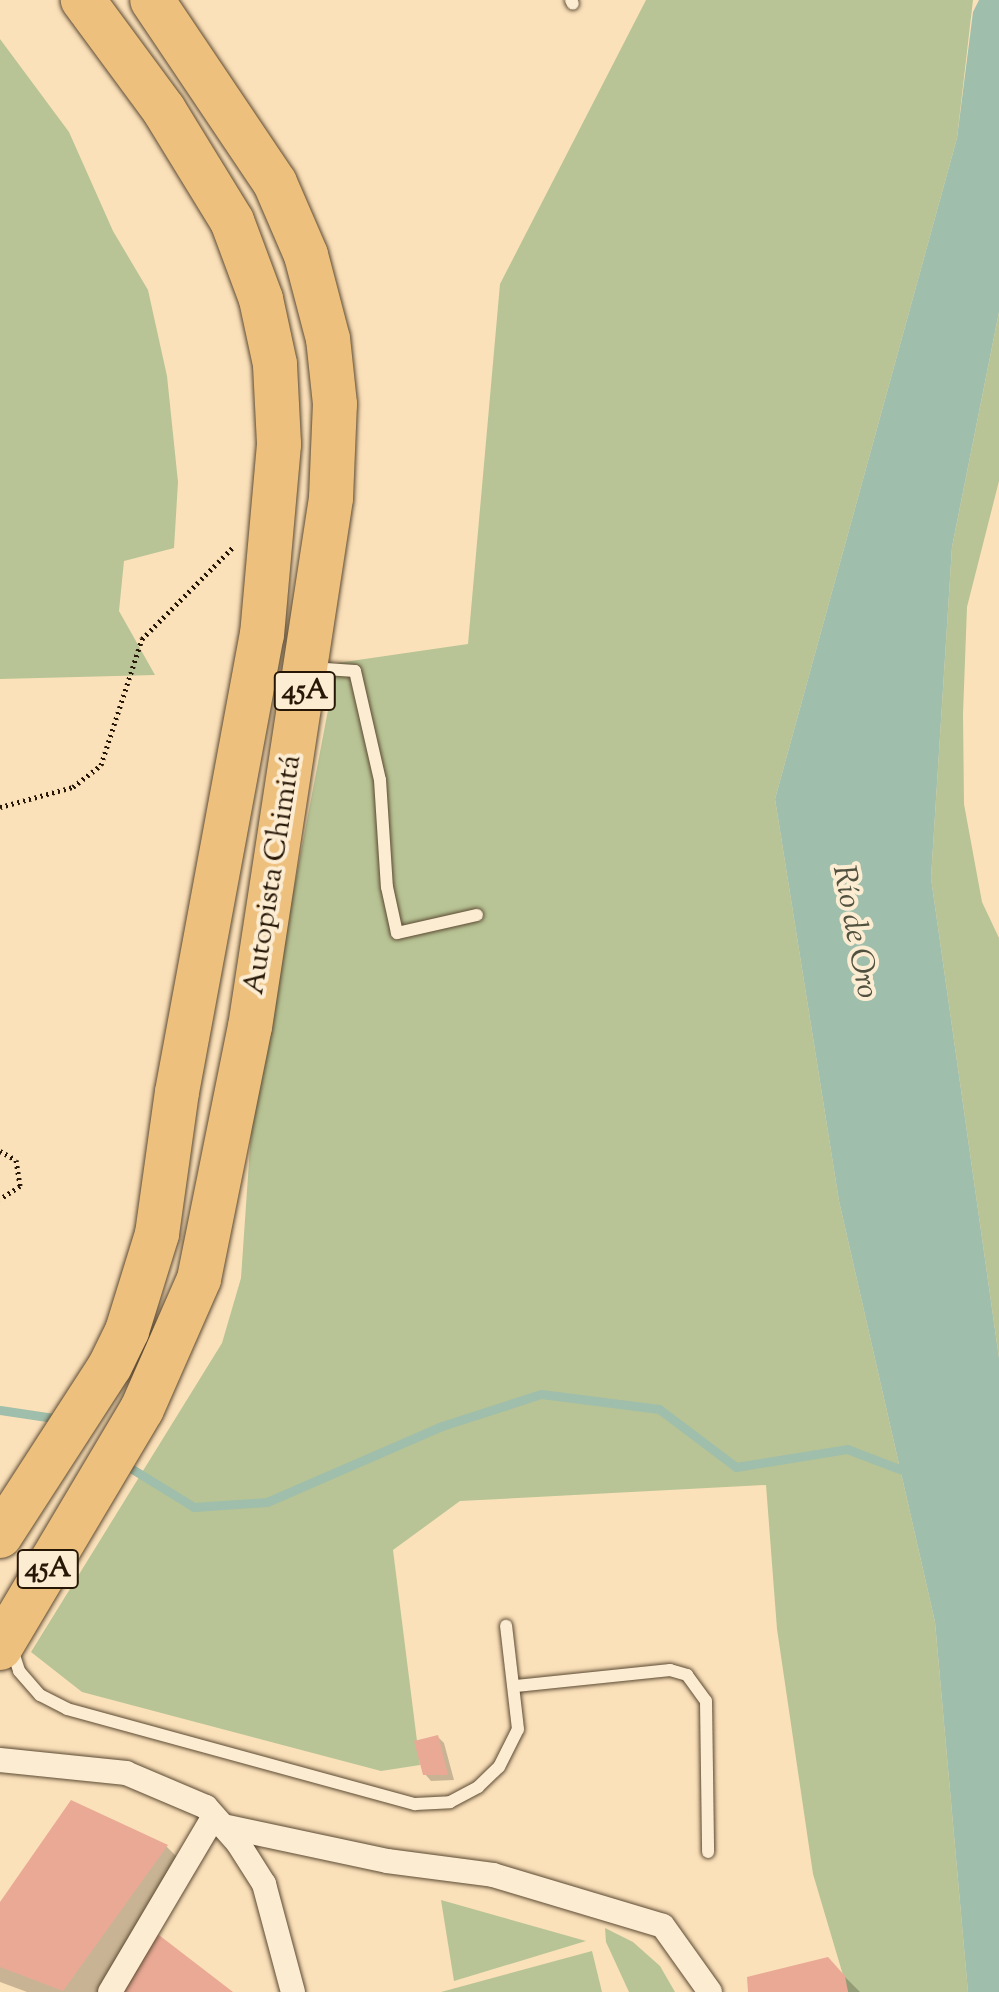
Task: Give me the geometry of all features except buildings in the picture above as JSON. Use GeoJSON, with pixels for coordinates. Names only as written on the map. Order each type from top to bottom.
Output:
{"type":"FeatureCollection","features":[{"type":"Feature","properties":{"kind":"highway","name":"Autopista Chimitá"},"geometry":{"type":"LineString","coordinates":[[0,1536],[97,1389],[127,1331],[157,1234],[177,1092],[262,635],[279,444],[275,364],[261,299],[232,221],[164,110],[83,0]]}},
{"type":"Feature","properties":{"kind":"highway","name":"Autopista Chimitá"},"geometry":{"type":"LineString","coordinates":[[4,1642],[142,1409],[199,1279],[216,1206],[308,668],[331,498],[335,404],[328,339],[306,255],[275,183],[152,0]]}},
{"type":"Feature","properties":{"kind":"street"},"geometry":{"type":"LineString","coordinates":[[0,1760],[126,1773],[206,1807],[264,1884],[287,1986]]}},
{"type":"Feature","properties":{"kind":"street"},"geometry":{"type":"LineString","coordinates":[[0,1768],[26,1765]]}},
{"type":"Feature","properties":{"kind":"street"},"geometry":{"type":"LineString","coordinates":[[110,1992],[218,1821]]}},
{"type":"Feature","properties":{"kind":"street"},"geometry":{"type":"LineString","coordinates":[[218,1821],[387,1861],[493,1875],[663,1926],[710,1992]]}},
{"type":"Feature","properties":{"kind":"lane"},"geometry":{"type":"LineString","coordinates":[[308,668],[355,671],[380,780],[387,887],[397,933],[477,915]]}},
{"type":"Feature","properties":{"kind":"lane"},"geometry":{"type":"LineString","coordinates":[[4,1642],[19,1671],[40,1695],[67,1709],[415,1804],[450,1802],[478,1787],[499,1767],[518,1729],[516,1686],[506,1626]]}},
{"type":"Feature","properties":{"kind":"lane"},"geometry":{"type":"LineString","coordinates":[[516,1686],[670,1670],[687,1675],[706,1701],[708,1852]]}},
{"type":"Feature","properties":{"kind":"path"},"geometry":{"type":"LineString","coordinates":[[0,807],[73,787],[101,765],[142,639],[273,505]]}},
{"type":"Feature","properties":{"kind":"path"},"geometry":{"type":"LineString","coordinates":[[0,1151],[16,1160],[20,1186],[0,1199]]}},
{"type":"Feature","properties":{"kind":"shaded area"},"geometry":{"type":"Polygon","coordinates":[[[646,0],[973,0],[957,138],[775,799],[839,1201],[935,1622],[968,1992],[848,1992],[813,1874],[777,1629],[766,1485],[460,1501],[393,1550],[420,1765],[381,1771],[82,1692],[31,1652],[222,1343],[241,1278],[253,1103],[337,663],[468,644],[500,284],[646,0]]]}},
{"type":"Feature","properties":{"kind":"shaded area"},"geometry":{"type":"Polygon","coordinates":[[[0,39],[69,132],[113,231],[148,290],[167,376],[178,482],[174,548],[124,561],[119,611],[155,675],[0,679],[0,39]]]}},
{"type":"Feature","properties":{"kind":"shaded area"},"geometry":{"type":"Polygon","coordinates":[[[999,312],[999,481],[967,607],[963,714],[964,804],[982,902],[999,938],[999,1358],[931,878],[952,547],[999,312]]]}},
{"type":"Feature","properties":{"kind":"shaded area"},"geometry":{"type":"Polygon","coordinates":[[[441,1900],[586,1941],[454,1981],[441,1900]]]}},
{"type":"Feature","properties":{"kind":"shaded area"},"geometry":{"type":"Polygon","coordinates":[[[605,1928],[633,1942],[660,1966],[675,1992],[629,1992],[606,1942],[605,1928]]]}},
{"type":"Feature","properties":{"kind":"shaded area"},"geometry":{"type":"Polygon","coordinates":[[[592,1951],[602,1992],[441,1992],[592,1951]]]}},
{"type":"Feature","properties":{"kind":"water","name":"Río de Oro"},"geometry":{"type":"Polygon","coordinates":[[[979,0],[999,0],[999,312],[952,547],[931,878],[999,1358],[999,1992],[968,1992],[935,1622],[839,1201],[775,799],[957,138],[973,12],[979,0]]]}},
{"type":"Feature","properties":{"kind":"waterway"},"geometry":{"type":"LineString","coordinates":[[124,1464],[194,1507],[267,1502],[442,1426],[541,1394],[659,1409],[736,1467],[847,1449],[910,1473]]}},
{"type":"Feature","properties":{"kind":"waterway"},"geometry":{"type":"LineString","coordinates":[[0,1410],[60,1419]]}}]}
